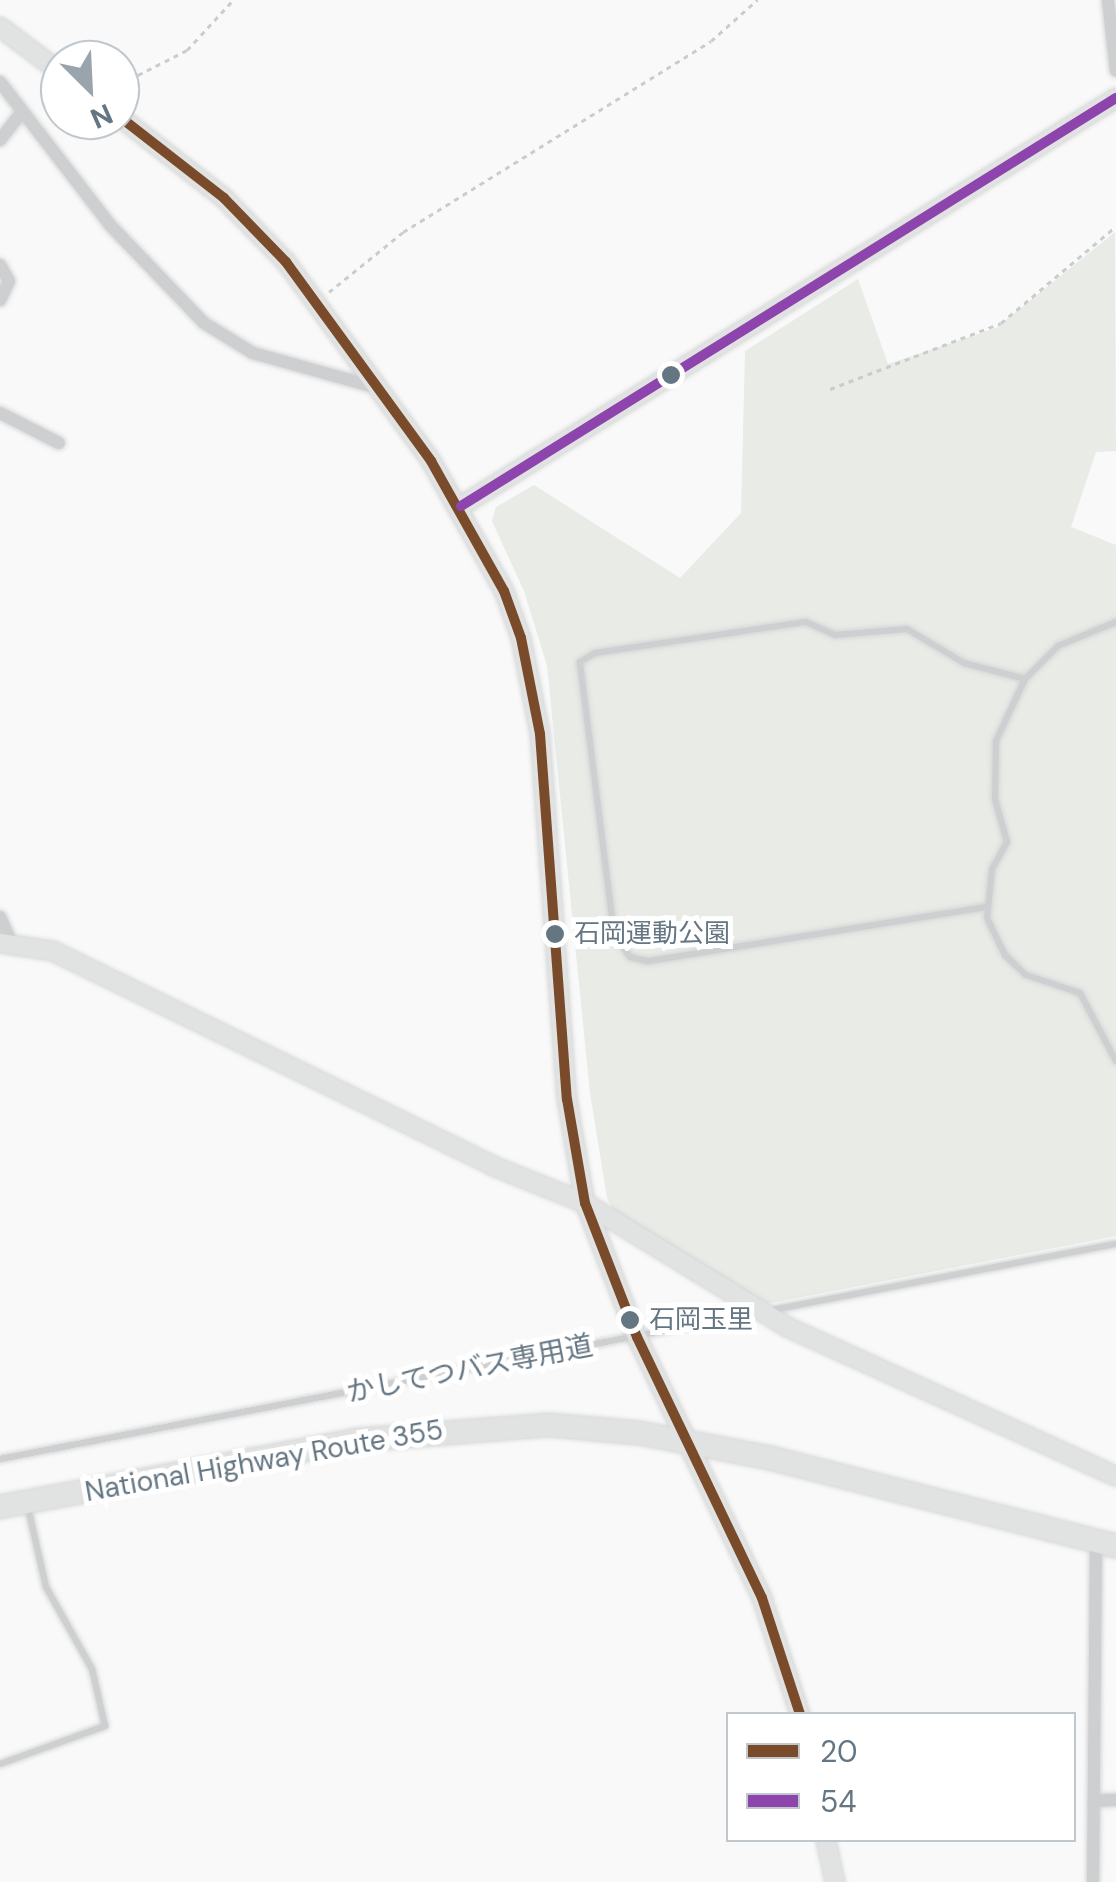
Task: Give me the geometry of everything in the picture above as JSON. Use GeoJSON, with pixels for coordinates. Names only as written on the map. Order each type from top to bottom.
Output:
{"type":"FeatureCollection","features":[{"type":"Feature","properties":{"kind":"highway","name":"National Highway Route 355"},"geometry":{"type":"LineString","coordinates":[[0,1508],[421,1431],[548,1425],[688,1441],[1106,1543]]}},
{"type":"Feature","properties":{"kind":"street"},"geometry":{"type":"LineString","coordinates":[[1108,0],[1116,70]]}},
{"type":"Feature","properties":{"kind":"street"},"geometry":{"type":"LineString","coordinates":[[0,26],[40,57]]}},
{"type":"Feature","properties":{"kind":"street"},"geometry":{"type":"LineString","coordinates":[[0,82],[110,225],[204,323],[252,353],[378,388]]}},
{"type":"Feature","properties":{"kind":"street"},"geometry":{"type":"LineString","coordinates":[[461,506],[1116,98]]}},
{"type":"Feature","properties":{"kind":"street"},"geometry":{"type":"LineString","coordinates":[[0,140],[21,113]]}},
{"type":"Feature","properties":{"kind":"street"},"geometry":{"type":"LineString","coordinates":[[140,134],[246,218],[316,302],[461,506],[504,590],[533,684],[567,1099],[585,1204],[637,1336],[762,1598],[799,1712]]}},
{"type":"Feature","properties":{"kind":"street"},"geometry":{"type":"LineString","coordinates":[[0,264],[9,281],[0,300]]}},
{"type":"Feature","properties":{"kind":"street"},"geometry":{"type":"LineString","coordinates":[[0,412],[58,443]]}},
{"type":"Feature","properties":{"kind":"street"},"geometry":{"type":"LineString","coordinates":[[0,918],[5,942],[73,960],[493,1166],[585,1204],[764,1312],[894,1380],[1116,1476]]}},
{"type":"Feature","properties":{"kind":"street"},"geometry":{"type":"LineString","coordinates":[[1092,1882],[1106,1543]]}},
{"type":"Feature","properties":{"kind":"street"},"geometry":{"type":"LineString","coordinates":[[1094,1801],[1116,1800]]}},
{"type":"Feature","properties":{"kind":"street"},"geometry":{"type":"LineString","coordinates":[[826,1842],[834,1882]]}},
{"type":"Feature","properties":{"kind":"lane"},"geometry":{"type":"LineString","coordinates":[[986,907],[647,960],[630,958],[614,932],[578,671],[594,653],[806,622],[835,635],[907,628],[964,663],[1025,679]]}},
{"type":"Feature","properties":{"kind":"lane"},"geometry":{"type":"LineString","coordinates":[[1116,622],[1058,646],[1025,679],[996,741],[995,799],[1007,842],[992,869],[986,907],[990,929],[1012,963],[1041,982],[1080,993],[1116,1061]]}},
{"type":"Feature","properties":{"kind":"lane","name":"かしてつバス専用道"},"geometry":{"type":"LineString","coordinates":[[0,1459],[1116,1244]]}},
{"type":"Feature","properties":{"kind":"lane"},"geometry":{"type":"LineString","coordinates":[[0,1764],[105,1726],[92,1669],[41,1574],[27,1502]]}},
{"type":"Feature","properties":{"kind":"path"},"geometry":{"type":"LineString","coordinates":[[140,74],[187,50],[233,0]]}},
{"type":"Feature","properties":{"kind":"path"},"geometry":{"type":"LineString","coordinates":[[316,302],[403,232],[610,110],[710,41],[756,0]]}},
{"type":"Feature","properties":{"kind":"path"},"geometry":{"type":"LineString","coordinates":[[830,389],[1000,322],[1116,226]]}},
{"type":"Feature","properties":{"kind":"shaded area","name":"石岡運動公園"},"geometry":{"type":"Polygon","coordinates":[[[1115,232],[1116,451],[1096,452],[1071,527],[1116,545],[1116,1236],[766,1304],[614,1211],[607,1198],[590,1093],[547,666],[524,591],[492,521],[496,507],[534,485],[680,578],[741,513],[745,351],[858,279],[888,364],[996,328],[1115,232]]]}},
{"type":"Feature","properties":{"kind":"transit line","name":"54"},"geometry":{"type":"LineString","coordinates":[[461,506],[1116,98]]}},
{"type":"Feature","properties":{"kind":"transit line","name":"20"},"geometry":{"type":"LineString","coordinates":[[140,133],[224,198],[286,262],[431,461],[504,591],[521,638],[540,734],[567,1099],[585,1203],[637,1337],[762,1598],[799,1712]]}},
{"type":"Feature","properties":{"kind":"place","name":"石岡運動公園"},"geometry":{"type":"Point","coordinates":[555,934]}},
{"type":"Feature","properties":{"kind":"place","name":"石岡玉里"},"geometry":{"type":"Point","coordinates":[630,1320]}}]}
